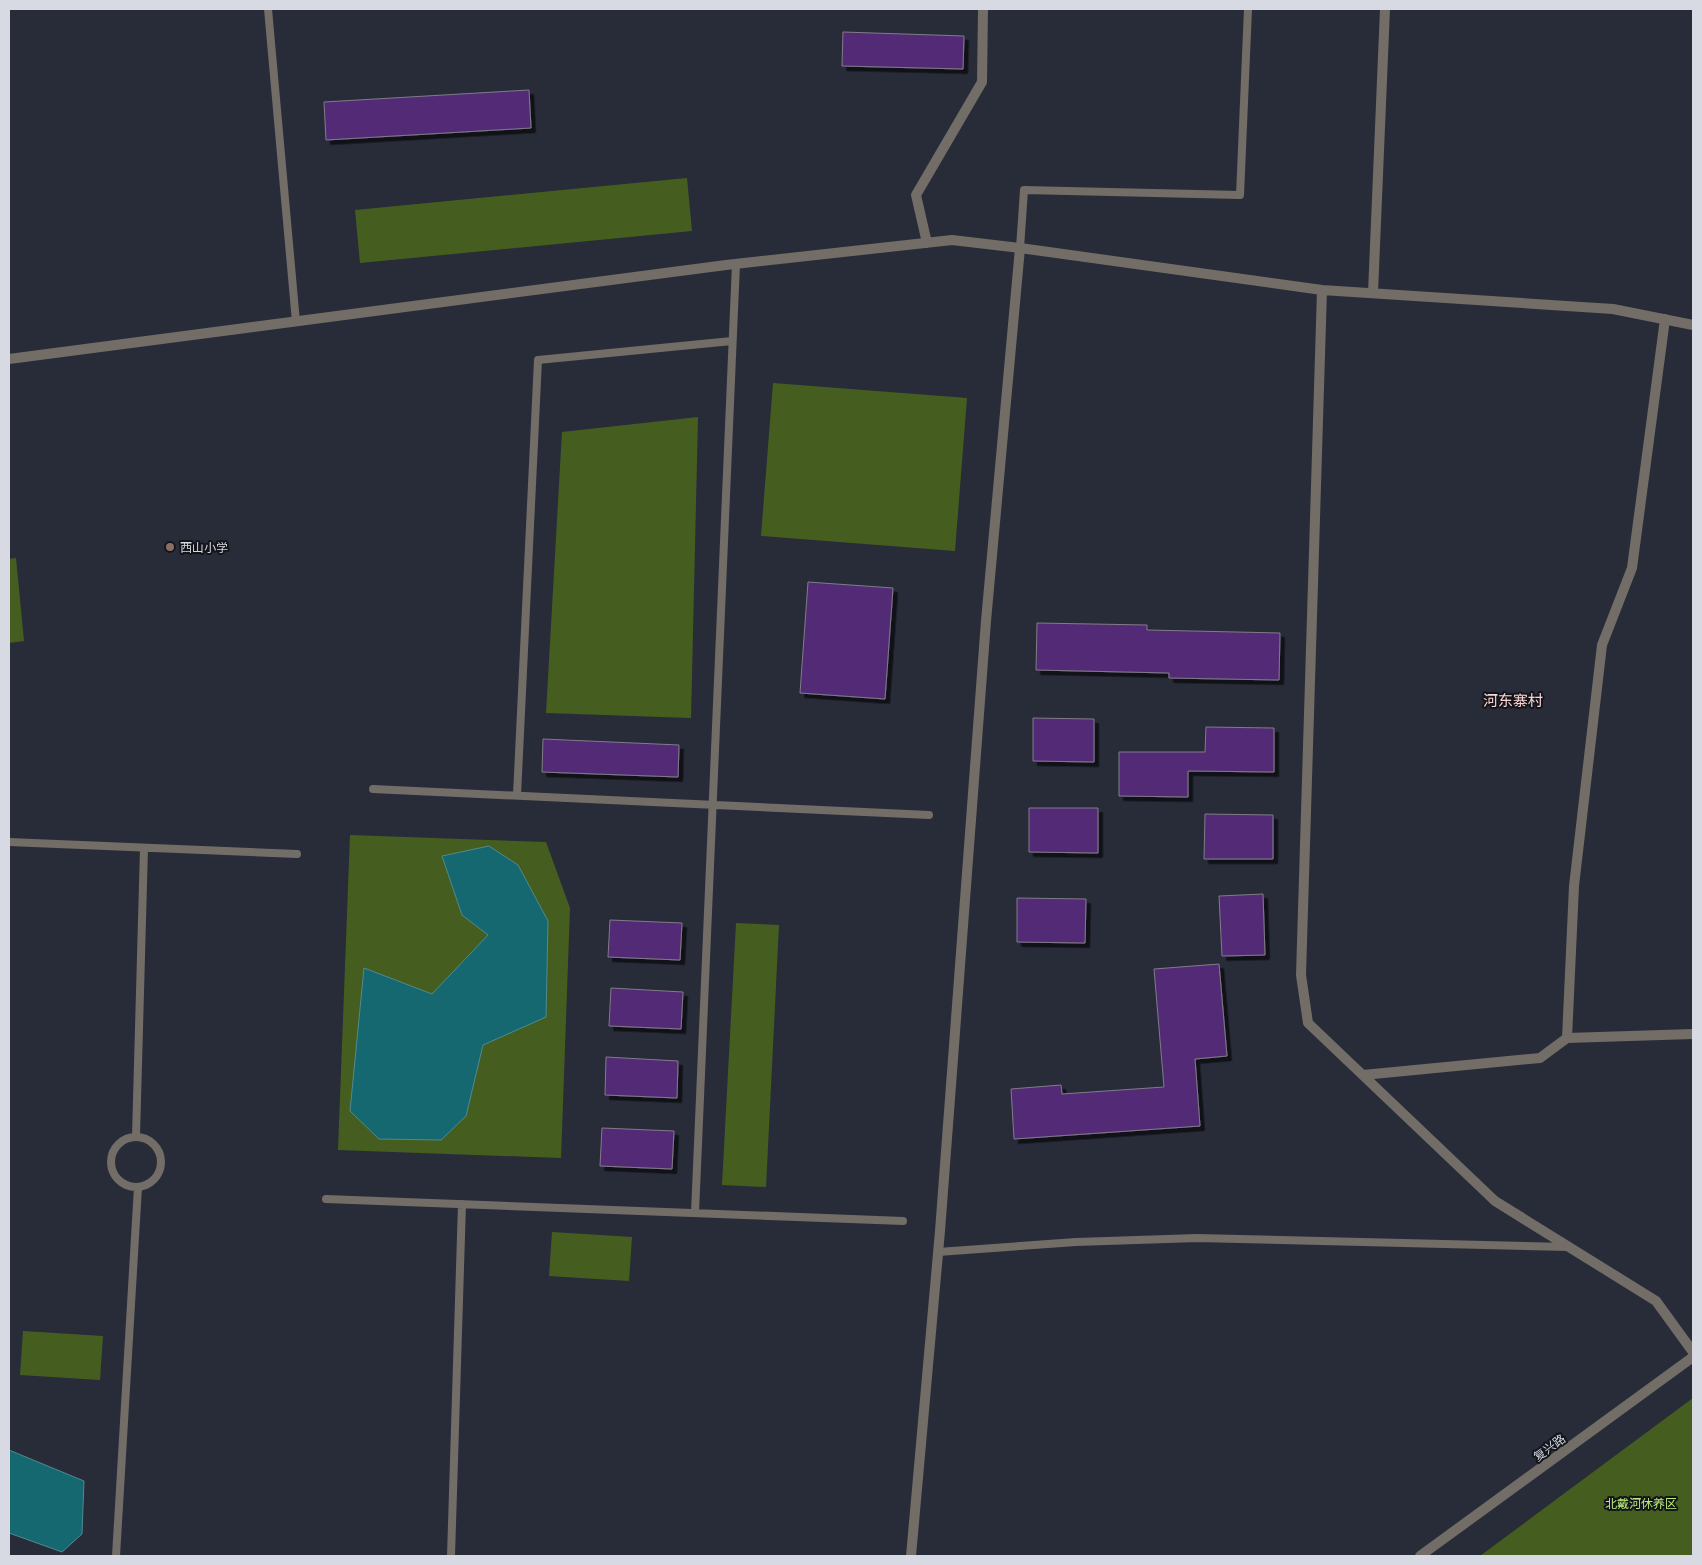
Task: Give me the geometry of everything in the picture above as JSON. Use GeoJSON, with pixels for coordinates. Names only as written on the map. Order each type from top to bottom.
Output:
{"type":"FeatureCollection","features":[{"type":"Feature","properties":{"kind":"street"},"geometry":{"type":"LineString","coordinates":[[927,243],[916,195],[982,82],[983,9]]}},
{"type":"Feature","properties":{"kind":"street"},"geometry":{"type":"LineString","coordinates":[[1373,293],[1385,9]]}},
{"type":"Feature","properties":{"kind":"street"},"geometry":{"type":"LineString","coordinates":[[9,359],[736,264],[952,240],[1322,290],[1613,309],[1693,325]]}},
{"type":"Feature","properties":{"kind":"street"},"geometry":{"type":"LineString","coordinates":[[910,1556],[938,1252],[986,621],[1020,248]]}},
{"type":"Feature","properties":{"kind":"street"},"geometry":{"type":"LineString","coordinates":[[1322,290],[1301,975],[1308,1023],[1495,1201],[1656,1301],[1693,1352]]}},
{"type":"Feature","properties":{"kind":"street"},"geometry":{"type":"LineString","coordinates":[[1566,1038],[1574,886],[1602,645],[1632,568],[1665,319]]}},
{"type":"Feature","properties":{"kind":"street"},"geometry":{"type":"LineString","coordinates":[[1363,1075],[1540,1058],[1566,1038],[1693,1034]]}},
{"type":"Feature","properties":{"kind":"street","name":"复兴路"},"geometry":{"type":"LineString","coordinates":[[1420,1556],[1693,1357]]}},
{"type":"Feature","properties":{"kind":"lane"},"geometry":{"type":"LineString","coordinates":[[268,9],[296,322]]}},
{"type":"Feature","properties":{"kind":"lane"},"geometry":{"type":"LineString","coordinates":[[1020,248],[1024,190],[1240,195],[1248,9]]}},
{"type":"Feature","properties":{"kind":"lane"},"geometry":{"type":"LineString","coordinates":[[695,1213],[736,264]]}},
{"type":"Feature","properties":{"kind":"lane"},"geometry":{"type":"LineString","coordinates":[[517,795],[538,360],[732,341]]}},
{"type":"Feature","properties":{"kind":"lane"},"geometry":{"type":"LineString","coordinates":[[373,789],[929,815]]}},
{"type":"Feature","properties":{"kind":"lane"},"geometry":{"type":"LineString","coordinates":[[9,842],[297,854]]}},
{"type":"Feature","properties":{"kind":"lane"},"geometry":{"type":"LineString","coordinates":[[136,1136],[144,848]]}},
{"type":"Feature","properties":{"kind":"lane"},"geometry":{"type":"LineString","coordinates":[[136,1136],[152,1142],[158,1148],[161,1156],[159,1173],[154,1180],[138,1187],[122,1183],[112,1171],[111,1163],[115,1148],[121,1142],[136,1136]]}},
{"type":"Feature","properties":{"kind":"lane"},"geometry":{"type":"LineString","coordinates":[[116,1556],[138,1187]]}},
{"type":"Feature","properties":{"kind":"lane"},"geometry":{"type":"LineString","coordinates":[[326,1199],[903,1221]]}},
{"type":"Feature","properties":{"kind":"lane"},"geometry":{"type":"LineString","coordinates":[[451,1556],[462,1204]]}},
{"type":"Feature","properties":{"kind":"lane"},"geometry":{"type":"LineString","coordinates":[[938,1252],[1076,1242],[1198,1238],[1569,1247]]}},
{"type":"Feature","properties":{"kind":"green space"},"geometry":{"type":"Polygon","coordinates":[[[687,178],[692,231],[360,263],[355,210],[687,178]]]}},
{"type":"Feature","properties":{"kind":"green space"},"geometry":{"type":"Polygon","coordinates":[[[773,383],[967,398],[955,551],[761,536],[773,383]]]}},
{"type":"Feature","properties":{"kind":"green space"},"geometry":{"type":"Polygon","coordinates":[[[698,417],[691,718],[546,713],[562,432],[698,417]]]}},
{"type":"Feature","properties":{"kind":"green space"},"geometry":{"type":"Polygon","coordinates":[[[16,558],[24,641],[9,643],[9,559],[16,558]]]}},
{"type":"Feature","properties":{"kind":"green space"},"geometry":{"type":"Polygon","coordinates":[[[350,835],[546,842],[570,908],[561,1158],[338,1150],[350,835]]]}},
{"type":"Feature","properties":{"kind":"green space"},"geometry":{"type":"Polygon","coordinates":[[[736,923],[779,925],[766,1187],[722,1185],[736,923]]]}},
{"type":"Feature","properties":{"kind":"green space"},"geometry":{"type":"Polygon","coordinates":[[[552,1232],[632,1237],[629,1281],[549,1276],[552,1232]]]}},
{"type":"Feature","properties":{"kind":"green space"},"geometry":{"type":"Polygon","coordinates":[[[23,1331],[103,1336],[100,1380],[20,1375],[23,1331]]]}},
{"type":"Feature","properties":{"kind":"green space","name":"北戴河休养区"},"geometry":{"type":"Polygon","coordinates":[[[1693,1398],[1693,1556],[1480,1556],[1693,1398]]]}},
{"type":"Feature","properties":{"kind":"water"},"geometry":{"type":"Polygon","coordinates":[[[489,846],[518,865],[548,921],[546,1017],[483,1045],[466,1116],[441,1140],[379,1139],[350,1111],[364,968],[432,994],[488,935],[462,915],[442,856],[489,846]]]}},
{"type":"Feature","properties":{"kind":"water"},"geometry":{"type":"Polygon","coordinates":[[[9,1450],[84,1481],[82,1534],[62,1552],[9,1533],[9,1450]]]}},
{"type":"Feature","properties":{"kind":"building"},"geometry":{"type":"Polygon","coordinates":[[[843,32],[964,36],[963,69],[842,66],[843,32]]]}},
{"type":"Feature","properties":{"kind":"building"},"geometry":{"type":"Polygon","coordinates":[[[529,90],[531,128],[326,140],[324,102],[529,90]]]}},
{"type":"Feature","properties":{"kind":"building"},"geometry":{"type":"Polygon","coordinates":[[[808,582],[893,588],[885,699],[800,693],[808,582]]]}},
{"type":"Feature","properties":{"kind":"building"},"geometry":{"type":"Polygon","coordinates":[[[1037,623],[1147,625],[1147,630],[1280,633],[1279,680],[1169,678],[1169,673],[1036,670],[1037,623]]]}},
{"type":"Feature","properties":{"kind":"building"},"geometry":{"type":"Polygon","coordinates":[[[1033,718],[1094,719],[1094,762],[1033,761],[1033,718]]]}},
{"type":"Feature","properties":{"kind":"building"},"geometry":{"type":"Polygon","coordinates":[[[1206,727],[1274,728],[1274,772],[1188,771],[1188,797],[1119,796],[1119,752],[1205,752],[1206,727]]]}},
{"type":"Feature","properties":{"kind":"building"},"geometry":{"type":"Polygon","coordinates":[[[543,739],[679,745],[678,777],[542,772],[543,739]]]}},
{"type":"Feature","properties":{"kind":"building"},"geometry":{"type":"Polygon","coordinates":[[[1029,808],[1098,808],[1098,853],[1029,852],[1029,808]]]}},
{"type":"Feature","properties":{"kind":"building"},"geometry":{"type":"Polygon","coordinates":[[[1205,814],[1273,815],[1273,859],[1204,859],[1205,814]]]}},
{"type":"Feature","properties":{"kind":"building"},"geometry":{"type":"Polygon","coordinates":[[[1263,894],[1265,955],[1222,956],[1219,896],[1263,894]]]}},
{"type":"Feature","properties":{"kind":"building"},"geometry":{"type":"Polygon","coordinates":[[[1017,898],[1086,899],[1085,943],[1017,942],[1017,898]]]}},
{"type":"Feature","properties":{"kind":"building"},"geometry":{"type":"Polygon","coordinates":[[[610,920],[682,923],[680,960],[608,957],[610,920]]]}},
{"type":"Feature","properties":{"kind":"building"},"geometry":{"type":"Polygon","coordinates":[[[1219,964],[1227,1056],[1195,1059],[1200,1126],[1014,1139],[1011,1089],[1061,1085],[1062,1094],[1164,1087],[1154,969],[1219,964]]]}},
{"type":"Feature","properties":{"kind":"building"},"geometry":{"type":"Polygon","coordinates":[[[611,988],[683,992],[681,1029],[609,1026],[611,988]]]}},
{"type":"Feature","properties":{"kind":"building"},"geometry":{"type":"Polygon","coordinates":[[[606,1057],[678,1061],[677,1098],[605,1095],[606,1057]]]}},
{"type":"Feature","properties":{"kind":"building"},"geometry":{"type":"Polygon","coordinates":[[[602,1128],[674,1131],[672,1169],[600,1166],[602,1128]]]}},
{"type":"Feature","properties":{"kind":"place","name":"西山小学"},"geometry":{"type":"Point","coordinates":[170,547]}},
{"type":"Feature","properties":{"kind":"district","name":"河东寨村"},"geometry":{"type":"Point","coordinates":[1513,700]}}]}
